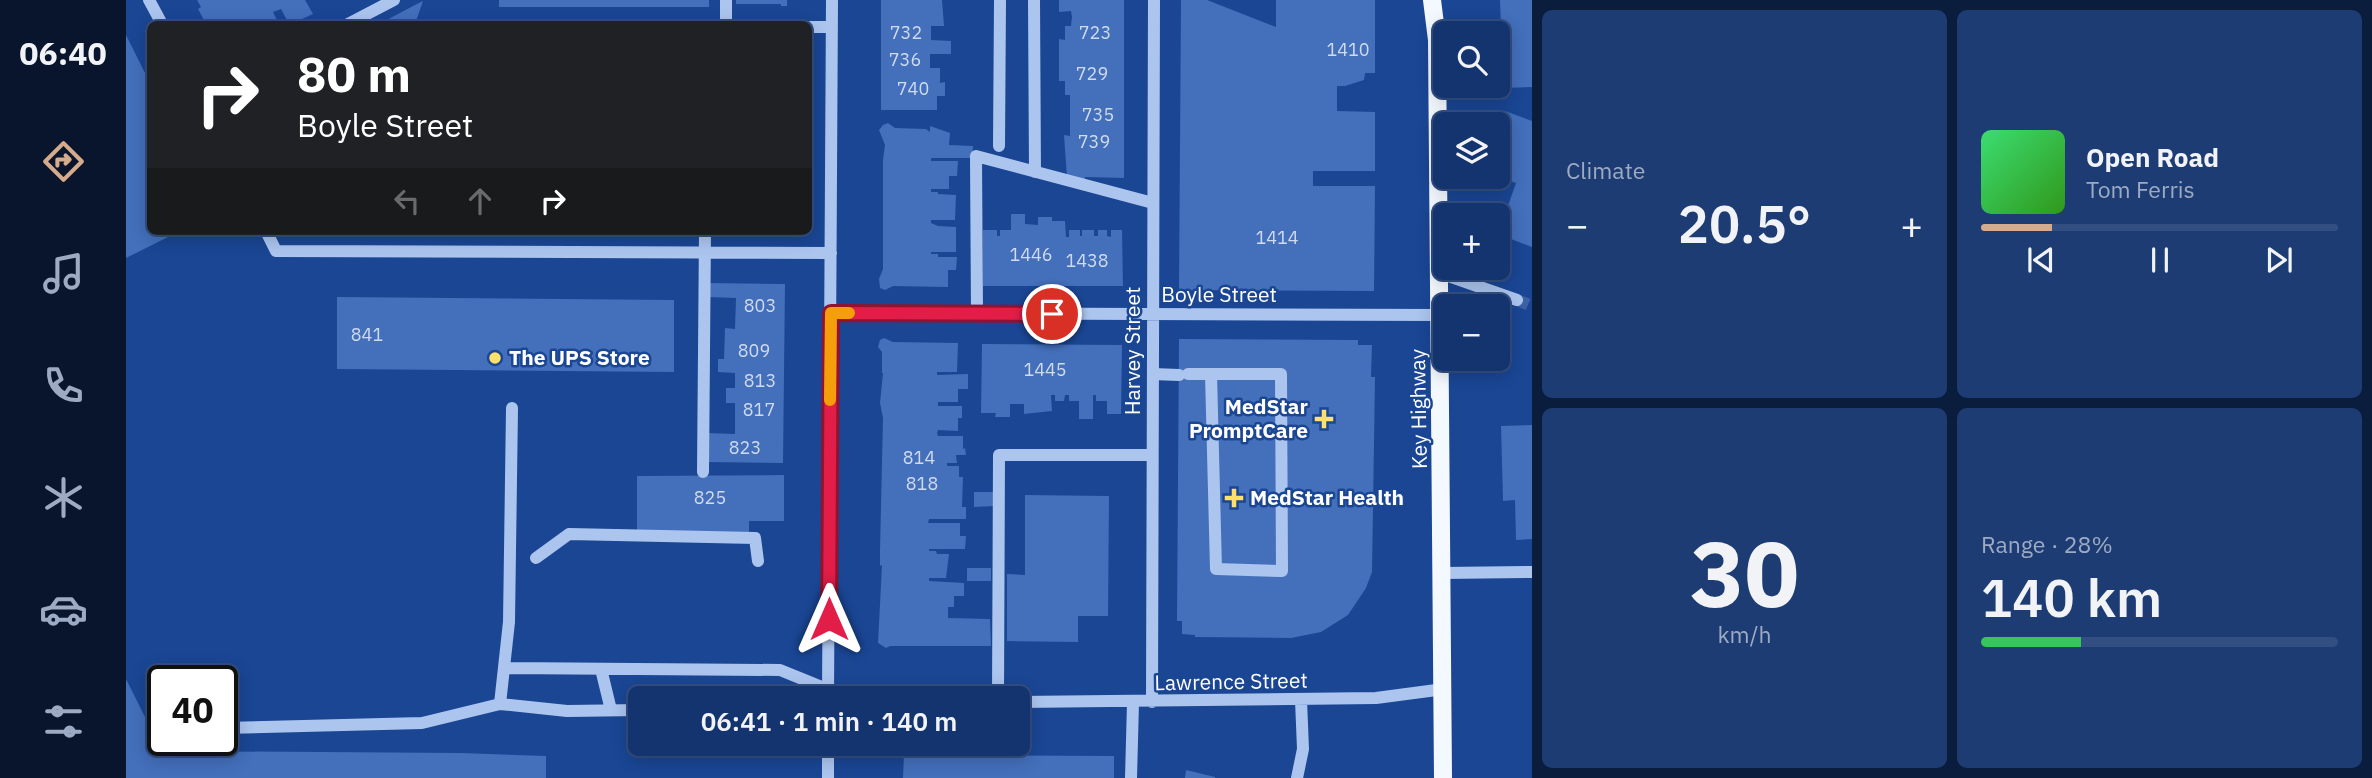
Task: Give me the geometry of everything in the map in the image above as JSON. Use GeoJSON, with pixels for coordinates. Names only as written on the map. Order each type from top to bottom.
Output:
{"type":"FeatureCollection","features":[{"type":"Feature","properties":{"kind":"main road","name":"Key Highway"},"geometry":{"type":"LineString","coordinates":[[1432,0],[1435,21]]}},
{"type":"Feature","properties":{"kind":"main road","name":"Key Highway"},"geometry":{"type":"LineString","coordinates":[[1440,21],[1444,0]]}},
{"type":"Feature","properties":{"kind":"main road","name":"Key Highway"},"geometry":{"type":"LineString","coordinates":[[1438,98],[1439,203]]}},
{"type":"Feature","properties":{"kind":"main road","name":"Key Highway"},"geometry":{"type":"LineString","coordinates":[[1441,371],[1443,778]]}},
{"type":"Feature","properties":{"kind":"street"},"geometry":{"type":"LineString","coordinates":[[149,0],[160,21]]}},
{"type":"Feature","properties":{"kind":"street"},"geometry":{"type":"LineString","coordinates":[[354,21],[394,0]]}},
{"type":"Feature","properties":{"kind":"street"},"geometry":{"type":"LineString","coordinates":[[726,0],[726,21]]}},
{"type":"Feature","properties":{"kind":"street"},"geometry":{"type":"LineString","coordinates":[[828,686],[832,0]]}},
{"type":"Feature","properties":{"kind":"street"},"geometry":{"type":"LineString","coordinates":[[999,146],[1000,0]]}},
{"type":"Feature","properties":{"kind":"street"},"geometry":{"type":"LineString","coordinates":[[1034,0],[1035,172]]}},
{"type":"Feature","properties":{"kind":"street","name":"Harvey Street"},"geometry":{"type":"LineString","coordinates":[[1152,702],[1154,0]]}},
{"type":"Feature","properties":{"kind":"street"},"geometry":{"type":"LineString","coordinates":[[812,27],[832,27]]}},
{"type":"Feature","properties":{"kind":"street"},"geometry":{"type":"LineString","coordinates":[[977,314],[976,156],[1153,203]]}},
{"type":"Feature","properties":{"kind":"street"},"geometry":{"type":"LineString","coordinates":[[268,235],[276,251],[831,253]]}},
{"type":"Feature","properties":{"kind":"street"},"geometry":{"type":"LineString","coordinates":[[703,472],[705,235]]}},
{"type":"Feature","properties":{"kind":"street"},"geometry":{"type":"LineString","coordinates":[[1460,280],[1517,300]]}},
{"type":"Feature","properties":{"kind":"street","name":"Boyle Street"},"geometry":{"type":"LineString","coordinates":[[831,313],[1433,315]]}},
{"type":"Feature","properties":{"kind":"street"},"geometry":{"type":"LineString","coordinates":[[1153,374],[1211,374],[1281,374],[1282,571],[1216,569],[1211,374]]}},
{"type":"Feature","properties":{"kind":"street"},"geometry":{"type":"LineString","coordinates":[[500,705],[509,622],[512,408]]}},
{"type":"Feature","properties":{"kind":"street"},"geometry":{"type":"LineString","coordinates":[[998,686],[999,455],[1152,455]]}},
{"type":"Feature","properties":{"kind":"street"},"geometry":{"type":"LineString","coordinates":[[536,558],[569,534],[755,538],[758,561]]}},
{"type":"Feature","properties":{"kind":"street"},"geometry":{"type":"LineString","coordinates":[[1443,573],[1532,572]]}},
{"type":"Feature","properties":{"kind":"street"},"geometry":{"type":"LineString","coordinates":[[504,668],[780,670],[811,686]]}},
{"type":"Feature","properties":{"kind":"street"},"geometry":{"type":"LineString","coordinates":[[601,669],[611,710]]}},
{"type":"Feature","properties":{"kind":"street","name":"Lawrence Street"},"geometry":{"type":"LineString","coordinates":[[1030,702],[1133,703],[1376,698],[1444,689]]}},
{"type":"Feature","properties":{"kind":"street"},"geometry":{"type":"LineString","coordinates":[[1297,778],[1303,749],[1301,699]]}},
{"type":"Feature","properties":{"kind":"street"},"geometry":{"type":"LineString","coordinates":[[1131,778],[1133,703]]}},
{"type":"Feature","properties":{"kind":"street"},"geometry":{"type":"LineString","coordinates":[[238,728],[422,723],[500,705],[567,711],[628,710]]}},
{"type":"Feature","properties":{"kind":"street"},"geometry":{"type":"LineString","coordinates":[[828,756],[828,778]]}},
{"type":"Feature","properties":{"kind":"building"},"geometry":{"type":"Polygon","coordinates":[[[197,0],[305,0],[313,14],[298,21],[287,21],[281,9],[273,12],[278,21],[204,21],[198,9],[201,7],[197,0]]]}},
{"type":"Feature","properties":{"kind":"building"},"geometry":{"type":"Polygon","coordinates":[[[499,0],[709,0],[709,7],[499,7],[499,0]]]}},
{"type":"Feature","properties":{"kind":"building"},"geometry":{"type":"Polygon","coordinates":[[[736,0],[787,0],[787,6],[736,4],[736,0]]]}},
{"type":"Feature","properties":{"kind":"building"},"geometry":{"type":"Polygon","coordinates":[[[881,0],[942,0],[944,26],[931,26],[931,40],[951,41],[951,54],[930,54],[930,68],[940,68],[940,83],[945,82],[945,96],[937,96],[937,110],[881,110],[881,0]]]}},
{"type":"Feature","properties":{"kind":"building"},"geometry":{"type":"Polygon","coordinates":[[[1059,0],[1124,0],[1124,178],[1085,177],[1085,184],[1067,178],[1064,135],[1070,136],[1070,95],[1065,95],[1065,81],[1059,81],[1059,39],[1065,40],[1065,26],[1071,26],[1072,17],[1071,11],[1059,12],[1059,0]]]}},
{"type":"Feature","properties":{"kind":"building"},"geometry":{"type":"Polygon","coordinates":[[[1181,0],[1207,0],[1276,27],[1276,0],[1375,0],[1375,73],[1365,73],[1364,80],[1337,86],[1337,111],[1375,112],[1375,171],[1313,171],[1313,186],[1375,186],[1374,291],[1179,290],[1181,0]]]}},
{"type":"Feature","properties":{"kind":"building"},"geometry":{"type":"Polygon","coordinates":[[[1500,0],[1532,0],[1532,87],[1510,88],[1510,21],[1501,21],[1500,0]]]}},
{"type":"Feature","properties":{"kind":"building"},"geometry":{"type":"Polygon","coordinates":[[[423,1],[416,21],[385,21],[423,1]]]}},
{"type":"Feature","properties":{"kind":"building"},"geometry":{"type":"Polygon","coordinates":[[[126,35],[147,77],[147,235],[172,235],[126,258],[126,35]]]}},
{"type":"Feature","properties":{"kind":"building"},"geometry":{"type":"Polygon","coordinates":[[[1510,113],[1532,121],[1532,247],[1510,239],[1509,203],[1516,183],[1510,181],[1510,113]]]}},
{"type":"Feature","properties":{"kind":"building"},"geometry":{"type":"Polygon","coordinates":[[[888,123],[895,128],[926,129],[930,132],[930,126],[950,133],[949,145],[973,146],[972,158],[931,158],[931,161],[958,161],[957,176],[949,176],[949,189],[931,189],[931,192],[938,194],[956,195],[955,220],[931,220],[931,223],[938,226],[956,227],[956,252],[931,252],[938,254],[938,257],[957,257],[956,270],[948,270],[948,287],[880,288],[879,279],[883,269],[885,145],[879,130],[888,123]]]}},
{"type":"Feature","properties":{"kind":"building"},"geometry":{"type":"Polygon","coordinates":[[[1011,214],[1025,214],[1025,224],[1038,225],[1038,217],[1065,221],[1066,237],[1069,237],[1069,230],[1080,230],[1082,236],[1082,230],[1094,230],[1094,236],[1098,236],[1098,230],[1107,230],[1107,236],[1111,237],[1111,230],[1122,230],[1123,286],[983,286],[983,230],[997,230],[997,236],[1000,236],[1000,230],[1011,230],[1011,214]]]}},
{"type":"Feature","properties":{"kind":"building"},"geometry":{"type":"Polygon","coordinates":[[[708,283],[785,284],[783,463],[707,462],[707,433],[735,434],[735,403],[726,403],[726,388],[735,388],[735,373],[718,372],[718,359],[724,359],[725,328],[735,329],[736,298],[708,297],[708,283]]]}},
{"type":"Feature","properties":{"kind":"building"},"geometry":{"type":"Polygon","coordinates":[[[337,297],[674,300],[674,372],[337,369],[337,297]]]}},
{"type":"Feature","properties":{"kind":"building"},"geometry":{"type":"Polygon","coordinates":[[[884,338],[893,342],[958,343],[957,372],[937,372],[937,375],[968,374],[968,389],[958,389],[958,402],[938,402],[938,406],[962,406],[962,418],[958,418],[958,431],[938,430],[937,433],[938,436],[963,436],[966,455],[956,455],[957,463],[947,463],[947,466],[959,466],[959,477],[963,477],[962,507],[966,507],[966,519],[929,519],[928,523],[960,523],[960,536],[966,536],[965,549],[929,549],[937,554],[949,554],[946,578],[929,578],[929,581],[964,583],[964,596],[954,596],[954,607],[948,607],[948,618],[990,619],[991,646],[886,648],[878,643],[882,565],[880,566],[883,418],[880,403],[883,373],[882,352],[878,347],[880,340],[884,338]]]}},
{"type":"Feature","properties":{"kind":"building"},"geometry":{"type":"Polygon","coordinates":[[[1179,339],[1358,340],[1358,345],[1372,345],[1371,377],[1375,377],[1372,572],[1366,588],[1348,615],[1321,632],[1291,638],[1195,637],[1182,634],[1182,621],[1177,621],[1179,339]]]}},
{"type":"Feature","properties":{"kind":"building"},"geometry":{"type":"Polygon","coordinates":[[[982,344],[1122,345],[1121,414],[1107,414],[1107,401],[1096,401],[1096,395],[1093,395],[1093,419],[1079,419],[1079,401],[1069,401],[1069,395],[1065,395],[1064,401],[1055,401],[1055,395],[1051,395],[1052,411],[1024,414],[1024,404],[1010,404],[1010,417],[981,413],[982,344]]]}},
{"type":"Feature","properties":{"kind":"building"},"geometry":{"type":"Polygon","coordinates":[[[1532,425],[1532,539],[1516,540],[1515,500],[1503,501],[1501,426],[1532,425]]]}},
{"type":"Feature","properties":{"kind":"building"},"geometry":{"type":"Polygon","coordinates":[[[784,475],[784,521],[749,521],[749,532],[637,532],[637,476],[784,475]]]}},
{"type":"Feature","properties":{"kind":"building"},"geometry":{"type":"Polygon","coordinates":[[[974,492],[993,492],[994,506],[974,507],[974,492]]]}},
{"type":"Feature","properties":{"kind":"building"},"geometry":{"type":"Polygon","coordinates":[[[1025,495],[1109,496],[1108,616],[1078,616],[1078,642],[1007,641],[1007,574],[1025,575],[1025,495]]]}},
{"type":"Feature","properties":{"kind":"building"},"geometry":{"type":"Polygon","coordinates":[[[967,568],[991,568],[991,581],[967,581],[967,568]]]}},
{"type":"Feature","properties":{"kind":"building"},"geometry":{"type":"Polygon","coordinates":[[[126,679],[147,721],[147,756],[238,756],[238,752],[546,756],[546,778],[126,778],[126,679]]]}},
{"type":"Feature","properties":{"kind":"building"},"geometry":{"type":"Polygon","coordinates":[[[904,756],[1114,756],[1114,778],[903,778],[904,756]]]}},
{"type":"Feature","properties":{"kind":"building"},"geometry":{"type":"Polygon","coordinates":[[[1186,770],[1215,777],[1215,778],[1185,778],[1186,770]]]}},
{"type":"Feature","properties":{"kind":"tunnel"},"geometry":{"type":"LineString","coordinates":[[1517,300],[1532,306]]}},
{"type":"Feature","properties":{"kind":"slow traffic"},"geometry":{"type":"LineString","coordinates":[[830,400],[831,313],[849,313]]}},
{"type":"Feature","properties":{"kind":"place","name":"The UPS Store"},"geometry":{"type":"Point","coordinates":[495,358]}},
{"type":"Feature","properties":{"kind":"place","name":"MedStar PromptCare"},"geometry":{"type":"Point","coordinates":[1324,419]}},
{"type":"Feature","properties":{"kind":"place","name":"MedStar Health"},"geometry":{"type":"Point","coordinates":[1234,498]}},
{"type":"Feature","properties":{"kind":"route"},"geometry":{"type":"LineString","coordinates":[[829,619],[831,313],[1052,314]]}}]}
